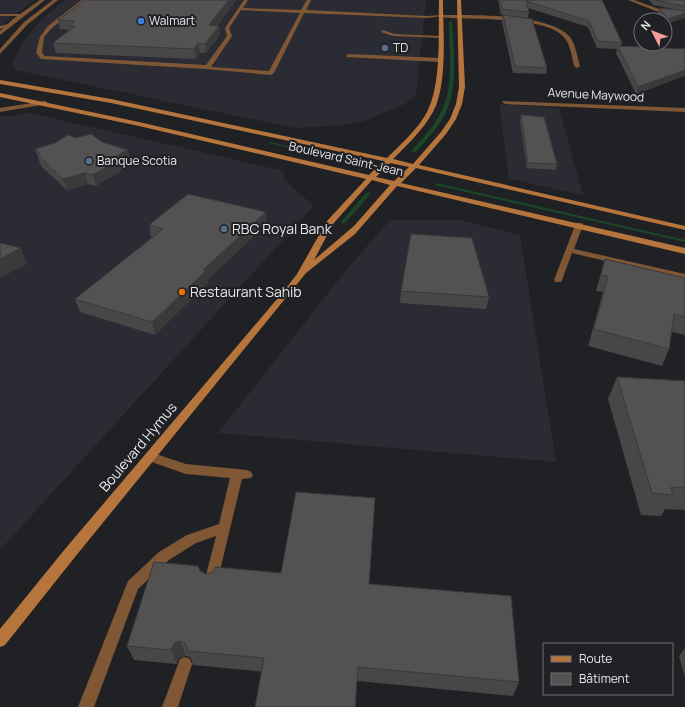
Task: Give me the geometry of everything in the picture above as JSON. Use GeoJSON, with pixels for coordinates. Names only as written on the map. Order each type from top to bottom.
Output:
{"type":"FeatureCollection","features":[{"type":"Feature","properties":{"kind":"street"},"geometry":{"type":"LineString","coordinates":[[0,34],[9,25],[43,0]]}},
{"type":"Feature","properties":{"kind":"street"},"geometry":{"type":"LineString","coordinates":[[0,52],[26,23],[56,0]]}},
{"type":"Feature","properties":{"kind":"street"},"geometry":{"type":"LineString","coordinates":[[85,0],[50,27],[42,37],[39,53],[43,58],[208,67],[212,70],[271,73],[309,0]]}},
{"type":"Feature","properties":{"kind":"street"},"geometry":{"type":"LineString","coordinates":[[208,67],[230,36],[227,28],[246,0]]}},
{"type":"Feature","properties":{"kind":"street","name":"Boulevard Hymus"},"geometry":{"type":"LineString","coordinates":[[301,275],[330,223],[371,177],[413,135],[430,112],[438,93],[441,0]]}},
{"type":"Feature","properties":{"kind":"street","name":"Boulevard Hymus"},"geometry":{"type":"LineString","coordinates":[[0,640],[301,275],[353,231],[396,183],[426,154],[445,131],[454,118],[460,101],[462,83],[459,0]]}},
{"type":"Feature","properties":{"kind":"street"},"geometry":{"type":"LineString","coordinates":[[630,0],[658,10],[685,14]]}},
{"type":"Feature","properties":{"kind":"street"},"geometry":{"type":"LineString","coordinates":[[240,9],[427,17],[441,16],[523,21],[561,32],[568,38],[577,66]]}},
{"type":"Feature","properties":{"kind":"street"},"geometry":{"type":"LineString","coordinates":[[0,15],[21,16]]}},
{"type":"Feature","properties":{"kind":"street"},"geometry":{"type":"LineString","coordinates":[[0,28],[9,25]]}},
{"type":"Feature","properties":{"kind":"street"},"geometry":{"type":"LineString","coordinates":[[383,31],[392,35],[441,37]]}},
{"type":"Feature","properties":{"kind":"street"},"geometry":{"type":"LineString","coordinates":[[349,56],[440,60]]}},
{"type":"Feature","properties":{"kind":"street","name":"Boulevard Saint-Jean"},"geometry":{"type":"LineString","coordinates":[[0,82],[118,102],[389,160],[685,228]]}},
{"type":"Feature","properties":{"kind":"street","name":"Boulevard Saint-Jean"},"geometry":{"type":"LineString","coordinates":[[0,95],[45,103],[371,177],[685,251]]}},
{"type":"Feature","properties":{"kind":"street","name":"Avenue Maywood"},"geometry":{"type":"LineString","coordinates":[[505,102],[685,110]]}},
{"type":"Feature","properties":{"kind":"street"},"geometry":{"type":"LineString","coordinates":[[0,110],[45,103]]}},
{"type":"Feature","properties":{"kind":"street"},"geometry":{"type":"LineString","coordinates":[[558,280],[579,226]]}},
{"type":"Feature","properties":{"kind":"street"},"geometry":{"type":"LineString","coordinates":[[569,250],[685,277]]}},
{"type":"Feature","properties":{"kind":"street"},"geometry":{"type":"LineString","coordinates":[[150,457],[186,469],[242,475],[224,528],[211,582]]}},
{"type":"Feature","properties":{"kind":"street"},"geometry":{"type":"LineString","coordinates":[[86,707],[133,585],[164,556],[192,539],[224,528]]}},
{"type":"Feature","properties":{"kind":"street"},"geometry":{"type":"LineString","coordinates":[[170,707],[184,664]]}},
{"type":"Feature","properties":{"kind":"shaded area"},"geometry":{"type":"Polygon","coordinates":[[[0,0],[35,0],[0,25],[0,0]]]}},
{"type":"Feature","properties":{"kind":"shaded area"},"geometry":{"type":"Polygon","coordinates":[[[65,0],[426,0],[416,95],[405,104],[365,121],[334,126],[295,128],[15,70],[13,62],[22,42],[43,18],[65,0]]]}},
{"type":"Feature","properties":{"kind":"shaded area"},"geometry":{"type":"Polygon","coordinates":[[[499,104],[559,108],[583,195],[509,179],[499,104]]]}},
{"type":"Feature","properties":{"kind":"shaded area"},"geometry":{"type":"Polygon","coordinates":[[[30,113],[284,171],[284,180],[314,206],[0,550],[0,117],[30,113]]]}},
{"type":"Feature","properties":{"kind":"shaded area"},"geometry":{"type":"Polygon","coordinates":[[[390,220],[459,220],[520,235],[556,462],[218,433],[347,269],[390,220]]]}},
{"type":"Feature","properties":{"kind":"green space"},"geometry":{"type":"Polygon","coordinates":[[[449,22],[452,22],[454,67],[453,90],[450,102],[440,123],[416,152],[411,151],[434,124],[445,104],[448,92],[450,69],[449,22]]]}},
{"type":"Feature","properties":{"kind":"green space"},"geometry":{"type":"Polygon","coordinates":[[[270,142],[360,162],[358,163],[268,143],[270,142]]]}},
{"type":"Feature","properties":{"kind":"green space"},"geometry":{"type":"Polygon","coordinates":[[[437,183],[685,240],[685,242],[435,185],[437,183]]]}},
{"type":"Feature","properties":{"kind":"green space"},"geometry":{"type":"Polygon","coordinates":[[[367,192],[371,193],[345,223],[340,223],[367,192]]]}},
{"type":"Feature","properties":{"kind":"building"},"geometry":{"type":"Polygon","coordinates":[[[85,0],[229,0],[209,25],[219,26],[205,44],[198,43],[194,49],[53,43],[75,26],[69,26],[75,21],[58,20],[85,0]]]}},
{"type":"Feature","properties":{"kind":"building"},"geometry":{"type":"Polygon","coordinates":[[[500,0],[602,0],[622,43],[598,41],[589,21],[526,1],[529,12],[502,9],[500,0]]]}},
{"type":"Feature","properties":{"kind":"building"},"geometry":{"type":"Polygon","coordinates":[[[654,0],[685,0],[685,6],[654,0]]]}},
{"type":"Feature","properties":{"kind":"building"},"geometry":{"type":"Polygon","coordinates":[[[660,8],[685,11],[685,13],[673,17],[673,12],[663,12],[660,8]]]}},
{"type":"Feature","properties":{"kind":"building"},"geometry":{"type":"Polygon","coordinates":[[[503,15],[532,19],[547,68],[515,66],[503,15]]]}},
{"type":"Feature","properties":{"kind":"building"},"geometry":{"type":"Polygon","coordinates":[[[618,46],[633,47],[633,52],[673,52],[673,48],[685,49],[685,70],[638,87],[618,46]]]}},
{"type":"Feature","properties":{"kind":"building"},"geometry":{"type":"Polygon","coordinates":[[[521,115],[544,117],[557,164],[528,163],[521,115]]]}},
{"type":"Feature","properties":{"kind":"building"},"geometry":{"type":"Polygon","coordinates":[[[91,134],[102,142],[128,150],[116,156],[119,159],[93,175],[85,173],[63,179],[37,154],[40,153],[35,149],[55,143],[68,135],[76,138],[91,134]]]}},
{"type":"Feature","properties":{"kind":"building"},"geometry":{"type":"Polygon","coordinates":[[[188,194],[266,212],[203,270],[206,271],[152,322],[75,299],[163,229],[149,225],[188,194]]]}},
{"type":"Feature","properties":{"kind":"building"},"geometry":{"type":"Polygon","coordinates":[[[411,234],[472,238],[489,297],[401,291],[411,234]]]}},
{"type":"Feature","properties":{"kind":"building"},"geometry":{"type":"Polygon","coordinates":[[[0,243],[21,248],[0,259],[0,243]]]}},
{"type":"Feature","properties":{"kind":"building"},"geometry":{"type":"Polygon","coordinates":[[[605,259],[685,278],[685,317],[674,314],[669,349],[594,329],[608,276],[601,275],[605,259]]]}},
{"type":"Feature","properties":{"kind":"building"},"geometry":{"type":"Polygon","coordinates":[[[617,377],[685,381],[685,488],[671,487],[673,495],[652,493],[617,377]]]}},
{"type":"Feature","properties":{"kind":"building"},"geometry":{"type":"Polygon","coordinates":[[[296,492],[375,498],[369,584],[511,596],[519,682],[358,667],[355,707],[255,707],[264,658],[188,651],[186,644],[180,641],[174,643],[171,650],[127,646],[154,562],[198,566],[200,571],[206,574],[213,572],[215,567],[281,573],[296,492]]]}},
{"type":"Feature","properties":{"kind":"place","name":"Walmart"},"geometry":{"type":"Point","coordinates":[141,21]}},
{"type":"Feature","properties":{"kind":"place","name":"TD"},"geometry":{"type":"Point","coordinates":[385,48]}},
{"type":"Feature","properties":{"kind":"place","name":"Banque Scotia"},"geometry":{"type":"Point","coordinates":[89,161]}},
{"type":"Feature","properties":{"kind":"place","name":"RBC Royal Bank"},"geometry":{"type":"Point","coordinates":[224,229]}},
{"type":"Feature","properties":{"kind":"place","name":"Restaurant Sahib"},"geometry":{"type":"Point","coordinates":[182,292]}}]}
